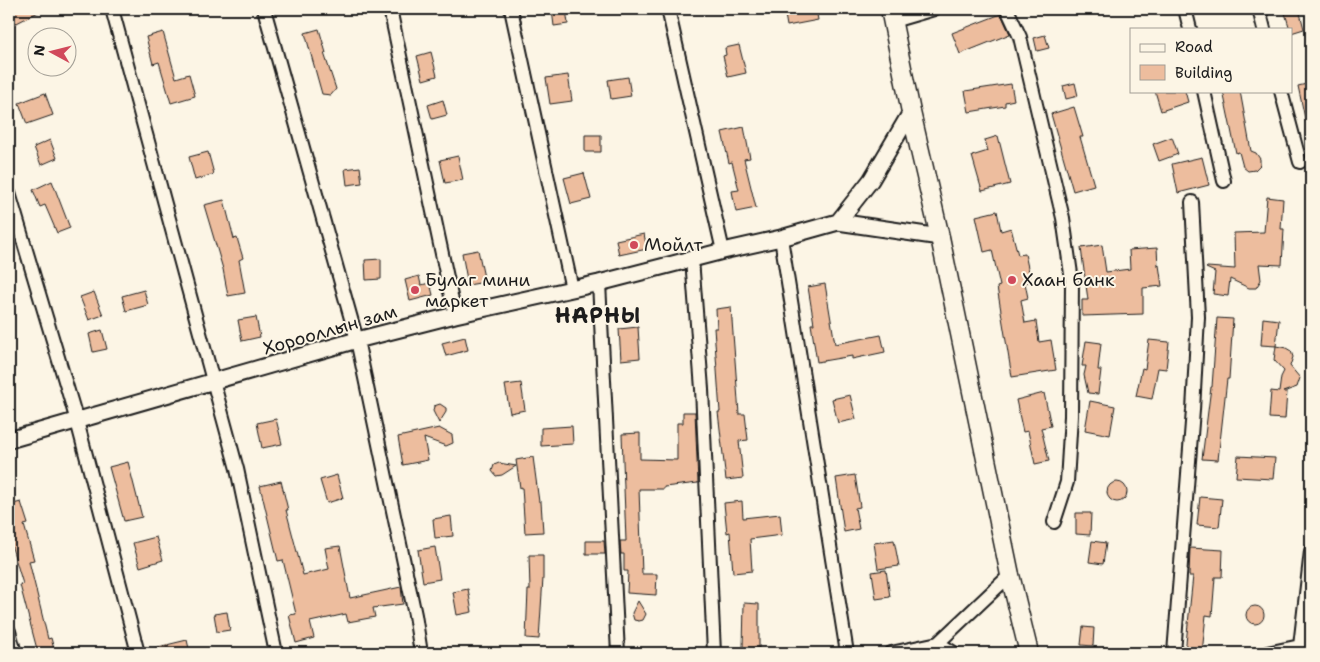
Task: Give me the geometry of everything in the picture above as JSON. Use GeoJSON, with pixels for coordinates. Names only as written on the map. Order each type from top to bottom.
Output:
{"type":"FeatureCollection","features":[{"type":"Feature","properties":{"kind":"main road"},"geometry":{"type":"LineString","coordinates":[[892,15],[1010,575],[1030,653]]}},
{"type":"Feature","properties":{"kind":"street"},"geometry":{"type":"LineString","coordinates":[[112,9],[237,469],[276,653]]}},
{"type":"Feature","properties":{"kind":"street"},"geometry":{"type":"LineString","coordinates":[[264,9],[357,340],[415,615],[421,653]]}},
{"type":"Feature","properties":{"kind":"street"},"geometry":{"type":"LineString","coordinates":[[390,9],[455,315]]}},
{"type":"Feature","properties":{"kind":"street"},"geometry":{"type":"LineString","coordinates":[[511,9],[572,290]]}},
{"type":"Feature","properties":{"kind":"street"},"geometry":{"type":"LineString","coordinates":[[668,9],[723,251]]}},
{"type":"Feature","properties":{"kind":"street"},"geometry":{"type":"LineString","coordinates":[[892,15],[934,9]]}},
{"type":"Feature","properties":{"kind":"street"},"geometry":{"type":"LineString","coordinates":[[1007,9],[1020,37],[1063,218],[1072,281],[1072,406],[1067,473],[1054,522]]}},
{"type":"Feature","properties":{"kind":"street"},"geometry":{"type":"LineString","coordinates":[[1185,9],[1190,28]]}},
{"type":"Feature","properties":{"kind":"street"},"geometry":{"type":"LineString","coordinates":[[1259,9],[1264,28]]}},
{"type":"Feature","properties":{"kind":"street"},"geometry":{"type":"LineString","coordinates":[[1204,92],[1224,181]]}},
{"type":"Feature","properties":{"kind":"street"},"geometry":{"type":"LineString","coordinates":[[1281,92],[1300,162]]}},
{"type":"Feature","properties":{"kind":"street"},"geometry":{"type":"LineString","coordinates":[[838,222],[871,180],[911,112]]}},
{"type":"Feature","properties":{"kind":"street"},"geometry":{"type":"LineString","coordinates":[[9,192],[77,421],[138,653]]}},
{"type":"Feature","properties":{"kind":"street"},"geometry":{"type":"LineString","coordinates":[[1174,653],[1193,410],[1198,317],[1192,202]]}},
{"type":"Feature","properties":{"kind":"street","name":"Хорооллын зам"},"geometry":{"type":"LineString","coordinates":[[9,440],[357,340],[455,315],[572,290],[838,222],[940,237]]}},
{"type":"Feature","properties":{"kind":"street"},"geometry":{"type":"LineString","coordinates":[[781,238],[847,653]]}},
{"type":"Feature","properties":{"kind":"street"},"geometry":{"type":"LineString","coordinates":[[692,259],[702,389],[714,653]]}},
{"type":"Feature","properties":{"kind":"street"},"geometry":{"type":"LineString","coordinates":[[599,283],[618,653]]}},
{"type":"Feature","properties":{"kind":"street"},"geometry":{"type":"LineString","coordinates":[[1267,653],[1306,646],[1311,551]]}},
{"type":"Feature","properties":{"kind":"street"},"geometry":{"type":"LineString","coordinates":[[891,653],[938,644],[1010,575]]}},
{"type":"Feature","properties":{"kind":"street"},"geometry":{"type":"LineString","coordinates":[[9,631],[14,653]]}},
{"type":"Feature","properties":{"kind":"street"},"geometry":{"type":"LineString","coordinates":[[938,644],[954,653]]}},
{"type":"Feature","properties":{"kind":"building"},"geometry":{"type":"Polygon","coordinates":[[[9,9],[44,9],[9,27],[9,9]]]}},
{"type":"Feature","properties":{"kind":"building"},"geometry":{"type":"Polygon","coordinates":[[[566,9],[568,24],[554,26],[552,10],[566,9]]]}},
{"type":"Feature","properties":{"kind":"building"},"geometry":{"type":"Polygon","coordinates":[[[784,9],[816,9],[818,20],[787,26],[784,9]]]}},
{"type":"Feature","properties":{"kind":"building"},"geometry":{"type":"Polygon","coordinates":[[[1299,9],[1304,29],[1292,33],[1292,28],[1290,28],[1285,13],[1299,9]]]}},
{"type":"Feature","properties":{"kind":"building"},"geometry":{"type":"Polygon","coordinates":[[[1001,14],[1010,34],[960,54],[952,33],[1001,14]]]}},
{"type":"Feature","properties":{"kind":"building"},"geometry":{"type":"Polygon","coordinates":[[[319,29],[326,53],[324,53],[336,89],[331,95],[322,94],[305,33],[319,29]]]}},
{"type":"Feature","properties":{"kind":"building"},"geometry":{"type":"Polygon","coordinates":[[[163,32],[176,78],[189,74],[195,96],[171,103],[159,62],[153,64],[146,37],[163,32]]]}},
{"type":"Feature","properties":{"kind":"building"},"geometry":{"type":"Polygon","coordinates":[[[1045,35],[1049,48],[1037,51],[1034,38],[1045,35]]]}},
{"type":"Feature","properties":{"kind":"building"},"geometry":{"type":"Polygon","coordinates":[[[739,45],[746,73],[728,77],[723,56],[726,55],[725,48],[739,45]]]}},
{"type":"Feature","properties":{"kind":"building"},"geometry":{"type":"Polygon","coordinates":[[[431,52],[437,76],[423,80],[417,56],[431,52]]]}},
{"type":"Feature","properties":{"kind":"building"},"geometry":{"type":"Polygon","coordinates":[[[568,75],[572,101],[550,104],[546,78],[568,75]]]}},
{"type":"Feature","properties":{"kind":"building"},"geometry":{"type":"Polygon","coordinates":[[[628,77],[631,96],[611,99],[608,80],[628,77]]]}},
{"type":"Feature","properties":{"kind":"building"},"geometry":{"type":"Polygon","coordinates":[[[1075,83],[1078,96],[1066,99],[1063,86],[1075,83]]]}},
{"type":"Feature","properties":{"kind":"building"},"geometry":{"type":"Polygon","coordinates":[[[1311,83],[1311,122],[1306,123],[1298,86],[1311,83]]]}},
{"type":"Feature","properties":{"kind":"building"},"geometry":{"type":"Polygon","coordinates":[[[1011,84],[1014,100],[1005,102],[1005,106],[969,112],[965,91],[1011,84]]]}},
{"type":"Feature","properties":{"kind":"building"},"geometry":{"type":"Polygon","coordinates":[[[1155,92],[1185,92],[1188,102],[1161,111],[1155,92]]]}},
{"type":"Feature","properties":{"kind":"building"},"geometry":{"type":"Polygon","coordinates":[[[1223,92],[1240,92],[1251,151],[1256,153],[1260,159],[1260,165],[1255,170],[1248,171],[1243,167],[1239,152],[1236,153],[1223,92]]]}},
{"type":"Feature","properties":{"kind":"building"},"geometry":{"type":"Polygon","coordinates":[[[45,93],[53,115],[27,124],[19,103],[45,93]]]}},
{"type":"Feature","properties":{"kind":"building"},"geometry":{"type":"Polygon","coordinates":[[[443,100],[447,115],[432,119],[428,105],[443,100]]]}},
{"type":"Feature","properties":{"kind":"building"},"geometry":{"type":"Polygon","coordinates":[[[1074,107],[1083,137],[1080,137],[1094,185],[1073,191],[1051,114],[1074,107]]]}},
{"type":"Feature","properties":{"kind":"building"},"geometry":{"type":"Polygon","coordinates":[[[744,127],[750,158],[744,159],[756,208],[736,212],[732,191],[739,190],[732,162],[729,163],[722,132],[744,127]]]}},
{"type":"Feature","properties":{"kind":"building"},"geometry":{"type":"Polygon","coordinates":[[[585,135],[601,135],[601,152],[585,152],[585,135]]]}},
{"type":"Feature","properties":{"kind":"building"},"geometry":{"type":"Polygon","coordinates":[[[998,136],[1010,184],[982,191],[972,156],[988,151],[985,140],[998,136]]]}},
{"type":"Feature","properties":{"kind":"building"},"geometry":{"type":"Polygon","coordinates":[[[1172,137],[1178,154],[1159,161],[1153,144],[1172,137]]]}},
{"type":"Feature","properties":{"kind":"building"},"geometry":{"type":"Polygon","coordinates":[[[50,140],[57,158],[41,165],[34,147],[50,140]]]}},
{"type":"Feature","properties":{"kind":"building"},"geometry":{"type":"Polygon","coordinates":[[[208,152],[214,174],[195,180],[189,157],[208,152]]]}},
{"type":"Feature","properties":{"kind":"building"},"geometry":{"type":"Polygon","coordinates":[[[458,156],[463,180],[445,183],[440,160],[458,156]]]}},
{"type":"Feature","properties":{"kind":"building"},"geometry":{"type":"Polygon","coordinates":[[[1202,157],[1209,185],[1178,193],[1172,164],[1202,157]]]}},
{"type":"Feature","properties":{"kind":"building"},"geometry":{"type":"Polygon","coordinates":[[[360,167],[362,183],[347,185],[345,169],[360,167]]]}},
{"type":"Feature","properties":{"kind":"building"},"geometry":{"type":"Polygon","coordinates":[[[584,173],[591,199],[571,204],[564,178],[584,173]]]}},
{"type":"Feature","properties":{"kind":"building"},"geometry":{"type":"Polygon","coordinates":[[[52,181],[70,228],[57,233],[45,205],[40,207],[33,190],[52,181]]]}},
{"type":"Feature","properties":{"kind":"building"},"geometry":{"type":"Polygon","coordinates":[[[1267,197],[1283,199],[1281,229],[1284,229],[1282,265],[1259,264],[1261,280],[1256,288],[1249,288],[1230,279],[1228,296],[1213,294],[1215,272],[1206,268],[1235,269],[1234,233],[1264,232],[1267,197]]]}},
{"type":"Feature","properties":{"kind":"building"},"geometry":{"type":"Polygon","coordinates":[[[224,200],[234,239],[237,238],[243,258],[239,260],[245,293],[228,296],[223,269],[204,205],[224,200]]]}},
{"type":"Feature","properties":{"kind":"building"},"geometry":{"type":"Polygon","coordinates":[[[997,211],[1001,231],[1011,228],[1018,255],[1025,254],[1031,281],[1025,283],[1028,298],[1021,300],[1025,323],[1036,321],[1039,342],[1051,340],[1056,370],[1012,377],[997,287],[1000,286],[992,250],[984,252],[976,216],[997,211]]]}},
{"type":"Feature","properties":{"kind":"building"},"geometry":{"type":"Polygon","coordinates":[[[644,234],[647,249],[619,255],[616,240],[644,234]]]}},
{"type":"Feature","properties":{"kind":"building"},"geometry":{"type":"Polygon","coordinates":[[[1102,245],[1106,272],[1130,269],[1129,250],[1157,248],[1162,286],[1143,288],[1143,314],[1082,316],[1082,300],[1088,300],[1081,248],[1102,245]]]}},
{"type":"Feature","properties":{"kind":"building"},"geometry":{"type":"Polygon","coordinates":[[[478,250],[485,282],[468,285],[462,253],[478,250]]]}},
{"type":"Feature","properties":{"kind":"building"},"geometry":{"type":"Polygon","coordinates":[[[381,259],[381,279],[366,280],[365,260],[381,259]]]}},
{"type":"Feature","properties":{"kind":"building"},"geometry":{"type":"Polygon","coordinates":[[[419,276],[421,285],[430,283],[433,295],[410,301],[405,280],[419,276]]]}},
{"type":"Feature","properties":{"kind":"building"},"geometry":{"type":"Polygon","coordinates":[[[825,284],[835,344],[881,335],[885,352],[852,359],[852,356],[817,362],[811,324],[814,324],[808,287],[825,284]]]}},
{"type":"Feature","properties":{"kind":"building"},"geometry":{"type":"Polygon","coordinates":[[[144,290],[148,305],[126,311],[122,296],[144,290]]]}},
{"type":"Feature","properties":{"kind":"building"},"geometry":{"type":"Polygon","coordinates":[[[94,292],[103,315],[89,320],[80,297],[94,292]]]}},
{"type":"Feature","properties":{"kind":"building"},"geometry":{"type":"Polygon","coordinates":[[[731,307],[739,414],[745,414],[748,440],[739,441],[743,478],[726,480],[718,412],[720,412],[714,328],[717,328],[716,309],[731,307]]]}},
{"type":"Feature","properties":{"kind":"building"},"geometry":{"type":"Polygon","coordinates":[[[256,317],[260,337],[242,341],[238,320],[256,317]]]}},
{"type":"Feature","properties":{"kind":"building"},"geometry":{"type":"Polygon","coordinates":[[[1217,318],[1233,319],[1229,379],[1227,379],[1218,460],[1202,459],[1212,387],[1217,318]]]}},
{"type":"Feature","properties":{"kind":"building"},"geometry":{"type":"Polygon","coordinates":[[[1263,318],[1279,320],[1276,346],[1261,345],[1263,318]]]}},
{"type":"Feature","properties":{"kind":"building"},"geometry":{"type":"Polygon","coordinates":[[[638,327],[640,358],[621,360],[619,329],[638,327]]]}},
{"type":"Feature","properties":{"kind":"building"},"geometry":{"type":"Polygon","coordinates":[[[102,330],[107,349],[93,352],[89,334],[102,330]]]}},
{"type":"Feature","properties":{"kind":"building"},"geometry":{"type":"Polygon","coordinates":[[[465,337],[468,350],[446,356],[442,343],[465,337]]]}},
{"type":"Feature","properties":{"kind":"building"},"geometry":{"type":"Polygon","coordinates":[[[1149,340],[1169,342],[1166,369],[1158,368],[1152,399],[1136,396],[1142,368],[1145,369],[1149,340]]]}},
{"type":"Feature","properties":{"kind":"building"},"geometry":{"type":"Polygon","coordinates":[[[1086,341],[1101,343],[1098,370],[1101,370],[1098,394],[1088,393],[1084,375],[1086,366],[1082,366],[1086,341]]]}},
{"type":"Feature","properties":{"kind":"building"},"geometry":{"type":"Polygon","coordinates":[[[1276,346],[1291,351],[1293,357],[1290,366],[1300,378],[1297,387],[1283,392],[1287,392],[1285,419],[1269,418],[1271,391],[1279,392],[1281,377],[1284,371],[1274,360],[1276,346]]]}},
{"type":"Feature","properties":{"kind":"building"},"geometry":{"type":"Polygon","coordinates":[[[521,383],[525,410],[510,413],[505,385],[521,383]]]}},
{"type":"Feature","properties":{"kind":"building"},"geometry":{"type":"Polygon","coordinates":[[[1044,393],[1051,426],[1041,428],[1049,461],[1035,464],[1028,431],[1023,432],[1016,400],[1044,393]]]}},
{"type":"Feature","properties":{"kind":"building"},"geometry":{"type":"Polygon","coordinates":[[[850,395],[856,419],[838,423],[832,399],[850,395]]]}},
{"type":"Feature","properties":{"kind":"building"},"geometry":{"type":"Polygon","coordinates":[[[1090,401],[1115,406],[1110,435],[1085,430],[1090,401]]]}},
{"type":"Feature","properties":{"kind":"building"},"geometry":{"type":"Polygon","coordinates":[[[440,404],[446,408],[446,412],[439,423],[433,411],[434,406],[440,404]]]}},
{"type":"Feature","properties":{"kind":"building"},"geometry":{"type":"Polygon","coordinates":[[[683,412],[695,412],[698,483],[664,487],[664,489],[639,489],[642,574],[657,574],[656,595],[627,593],[628,571],[624,571],[624,554],[621,554],[620,541],[626,541],[622,434],[640,433],[640,459],[677,460],[677,423],[683,423],[683,412]]]}},
{"type":"Feature","properties":{"kind":"building"},"geometry":{"type":"Polygon","coordinates":[[[276,419],[282,444],[262,448],[257,423],[276,419]]]}},
{"type":"Feature","properties":{"kind":"building"},"geometry":{"type":"Polygon","coordinates":[[[572,426],[573,444],[541,446],[541,428],[572,426]]]}},
{"type":"Feature","properties":{"kind":"building"},"geometry":{"type":"Polygon","coordinates":[[[439,428],[452,435],[453,443],[446,446],[424,438],[428,460],[403,465],[398,437],[439,428]]]}},
{"type":"Feature","properties":{"kind":"building"},"geometry":{"type":"Polygon","coordinates":[[[1238,456],[1275,458],[1273,479],[1236,477],[1238,456]]]}},
{"type":"Feature","properties":{"kind":"building"},"geometry":{"type":"Polygon","coordinates":[[[533,457],[539,502],[541,502],[543,532],[525,533],[522,487],[520,488],[516,460],[533,457]]]}},
{"type":"Feature","properties":{"kind":"building"},"geometry":{"type":"Polygon","coordinates":[[[128,462],[142,517],[124,521],[109,467],[128,462]]]}},
{"type":"Feature","properties":{"kind":"building"},"geometry":{"type":"Polygon","coordinates":[[[499,463],[516,466],[502,475],[496,476],[492,471],[494,465],[499,463]]]}},
{"type":"Feature","properties":{"kind":"building"},"geometry":{"type":"Polygon","coordinates":[[[337,475],[343,498],[327,503],[320,480],[337,475]]]}},
{"type":"Feature","properties":{"kind":"building"},"geometry":{"type":"Polygon","coordinates":[[[855,475],[860,507],[855,508],[859,529],[844,532],[836,478],[855,475]]]}},
{"type":"Feature","properties":{"kind":"building"},"geometry":{"type":"Polygon","coordinates":[[[281,481],[288,510],[286,510],[303,575],[329,569],[325,548],[340,546],[350,598],[401,587],[403,604],[373,608],[375,617],[348,622],[346,614],[310,622],[314,638],[296,643],[289,615],[296,614],[283,560],[278,561],[260,486],[281,481]]]}},
{"type":"Feature","properties":{"kind":"building"},"geometry":{"type":"Polygon","coordinates":[[[1117,482],[1124,485],[1127,492],[1124,499],[1117,502],[1110,499],[1107,492],[1110,485],[1117,482]]]}},
{"type":"Feature","properties":{"kind":"building"},"geometry":{"type":"Polygon","coordinates":[[[1200,497],[1222,499],[1219,527],[1197,525],[1200,497]]]}},
{"type":"Feature","properties":{"kind":"building"},"geometry":{"type":"Polygon","coordinates":[[[742,501],[743,518],[780,514],[782,535],[750,539],[752,571],[733,573],[730,532],[727,533],[724,503],[742,501]]]}},
{"type":"Feature","properties":{"kind":"building"},"geometry":{"type":"Polygon","coordinates":[[[21,502],[28,524],[24,525],[34,560],[29,561],[48,639],[51,638],[55,653],[38,653],[20,585],[23,584],[10,541],[12,540],[9,529],[9,505],[21,502]]]}},
{"type":"Feature","properties":{"kind":"building"},"geometry":{"type":"Polygon","coordinates":[[[1076,513],[1091,513],[1090,535],[1076,534],[1076,513]]]}},
{"type":"Feature","properties":{"kind":"building"},"geometry":{"type":"Polygon","coordinates":[[[451,516],[453,536],[435,538],[433,519],[451,516]]]}},
{"type":"Feature","properties":{"kind":"building"},"geometry":{"type":"Polygon","coordinates":[[[156,537],[163,560],[140,567],[133,543],[156,537]]]}},
{"type":"Feature","properties":{"kind":"building"},"geometry":{"type":"Polygon","coordinates":[[[894,540],[899,566],[878,569],[874,543],[894,540]]]}},
{"type":"Feature","properties":{"kind":"building"},"geometry":{"type":"Polygon","coordinates":[[[586,541],[604,541],[605,554],[586,554],[586,541]]]}},
{"type":"Feature","properties":{"kind":"building"},"geometry":{"type":"Polygon","coordinates":[[[1092,541],[1106,543],[1103,564],[1089,562],[1092,541]]]}},
{"type":"Feature","properties":{"kind":"building"},"geometry":{"type":"Polygon","coordinates":[[[435,547],[440,579],[423,582],[418,550],[435,547]]]}},
{"type":"Feature","properties":{"kind":"building"},"geometry":{"type":"Polygon","coordinates":[[[1190,548],[1223,550],[1222,577],[1215,577],[1212,616],[1206,615],[1202,653],[1185,653],[1193,576],[1189,576],[1190,548]]]}},
{"type":"Feature","properties":{"kind":"building"},"geometry":{"type":"Polygon","coordinates":[[[529,555],[543,555],[539,639],[526,638],[528,590],[530,590],[529,555]]]}},
{"type":"Feature","properties":{"kind":"building"},"geometry":{"type":"Polygon","coordinates":[[[886,570],[890,597],[876,599],[872,572],[886,570]]]}},
{"type":"Feature","properties":{"kind":"building"},"geometry":{"type":"Polygon","coordinates":[[[468,589],[472,612],[457,615],[453,592],[468,589]]]}},
{"type":"Feature","properties":{"kind":"building"},"geometry":{"type":"Polygon","coordinates":[[[638,601],[646,614],[643,620],[639,621],[634,620],[632,613],[638,601]]]}},
{"type":"Feature","properties":{"kind":"building"},"geometry":{"type":"Polygon","coordinates":[[[744,603],[759,604],[759,648],[743,648],[744,603]]]}},
{"type":"Feature","properties":{"kind":"building"},"geometry":{"type":"Polygon","coordinates":[[[1251,606],[1259,606],[1264,611],[1262,622],[1251,624],[1246,619],[1246,611],[1251,606]]]}},
{"type":"Feature","properties":{"kind":"building"},"geometry":{"type":"Polygon","coordinates":[[[227,612],[230,630],[217,632],[214,614],[227,612]]]}},
{"type":"Feature","properties":{"kind":"building"},"geometry":{"type":"Polygon","coordinates":[[[1083,627],[1094,628],[1093,646],[1081,645],[1083,627]]]}},
{"type":"Feature","properties":{"kind":"building"},"geometry":{"type":"Polygon","coordinates":[[[187,640],[190,653],[154,653],[154,648],[187,640]]]}},
{"type":"Feature","properties":{"kind":"place","name":"Мойлт"},"geometry":{"type":"Point","coordinates":[634,245]}},
{"type":"Feature","properties":{"kind":"place","name":"Хаан банк"},"geometry":{"type":"Point","coordinates":[1012,280]}},
{"type":"Feature","properties":{"kind":"place","name":"Булаг мини маркет"},"geometry":{"type":"Point","coordinates":[415,290]}},
{"type":"Feature","properties":{"kind":"district","name":"НАРНЫ"},"geometry":{"type":"Point","coordinates":[598,315]}}]}
